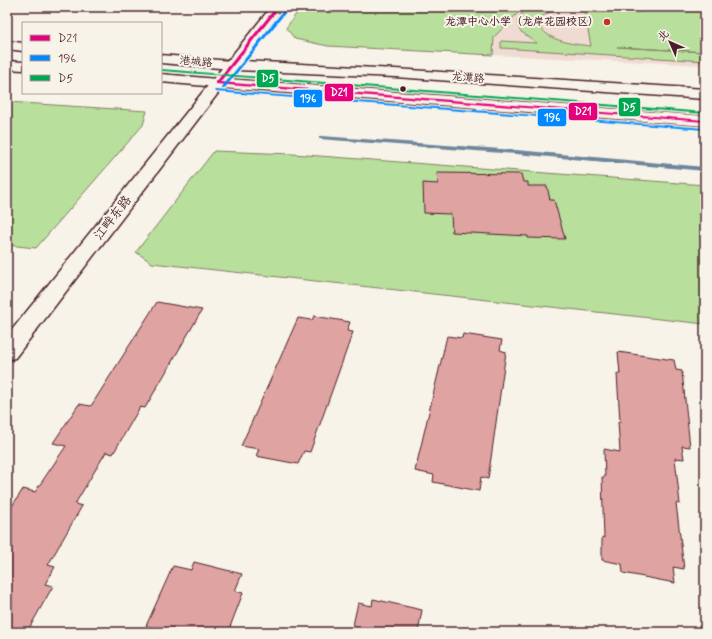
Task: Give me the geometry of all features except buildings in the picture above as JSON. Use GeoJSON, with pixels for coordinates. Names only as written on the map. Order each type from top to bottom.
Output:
{"type":"FeatureCollection","features":[{"type":"Feature","properties":{"kind":"street","name":"江畔东路"},"geometry":{"type":"LineString","coordinates":[[7,352],[278,7]]}},
{"type":"Feature","properties":{"kind":"street"},"geometry":{"type":"LineString","coordinates":[[7,45],[22,47]]}},
{"type":"Feature","properties":{"kind":"street","name":"港城路"},"geometry":{"type":"LineString","coordinates":[[162,59],[231,65]]}},
{"type":"Feature","properties":{"kind":"street"},"geometry":{"type":"LineString","coordinates":[[7,65],[22,66]]}},
{"type":"Feature","properties":{"kind":"street","name":"龙潭路"},"geometry":{"type":"LineString","coordinates":[[231,65],[395,73],[705,94]]}},
{"type":"Feature","properties":{"kind":"street","name":"港城路"},"geometry":{"type":"LineString","coordinates":[[162,78],[217,83]]}},
{"type":"Feature","properties":{"kind":"street","name":"龙潭路"},"geometry":{"type":"LineString","coordinates":[[217,83],[705,121]]}},
{"type":"Feature","properties":{"kind":"shaded area","name":"龙潭中心小学（龙岸花园校区）"},"geometry":{"type":"Polygon","coordinates":[[[524,7],[705,7],[705,65],[493,55],[494,37],[524,7]]]}},
{"type":"Feature","properties":{"kind":"green space"},"geometry":{"type":"Polygon","coordinates":[[[301,7],[524,7],[494,37],[493,55],[328,46],[295,39],[286,28],[301,7]]]}},
{"type":"Feature","properties":{"kind":"green space","name":"龙潭中心小学（龙岸花园校区）"},"geometry":{"type":"Polygon","coordinates":[[[532,7],[705,8],[705,61],[501,48],[501,41],[537,43],[520,31],[517,22],[522,13],[532,7]],[[567,9],[552,11],[540,19],[540,27],[550,36],[570,43],[591,46],[584,10],[636,12],[567,9]]]}},
{"type":"Feature","properties":{"kind":"green space"},"geometry":{"type":"Polygon","coordinates":[[[7,102],[147,111],[143,125],[36,248],[7,245],[7,102]]]}},
{"type":"Feature","properties":{"kind":"green space"},"geometry":{"type":"Polygon","coordinates":[[[214,151],[293,154],[705,185],[705,324],[152,263],[136,252],[214,151]]]}},
{"type":"Feature","properties":{"kind":"waterway"},"geometry":{"type":"LineString","coordinates":[[321,138],[516,152],[705,169]]}},
{"type":"Feature","properties":{"kind":"transit line","name":"D21"},"geometry":{"type":"LineString","coordinates":[[217,83],[278,7]]}},
{"type":"Feature","properties":{"kind":"transit line","name":"196"},"geometry":{"type":"LineString","coordinates":[[223,88],[284,12]]}},
{"type":"Feature","properties":{"kind":"transit line","name":"D5"},"geometry":{"type":"LineString","coordinates":[[162,70],[705,113]]}},
{"type":"Feature","properties":{"kind":"transit line","name":"D21"},"geometry":{"type":"LineString","coordinates":[[217,83],[705,121]]}},
{"type":"Feature","properties":{"kind":"transit line","name":"196"},"geometry":{"type":"LineString","coordinates":[[216,91],[704,129]]}},
{"type":"Feature","properties":{"kind":"place","name":"龙潭中心小学（龙岸花园校区）"},"geometry":{"type":"Point","coordinates":[607,22]}}]}
